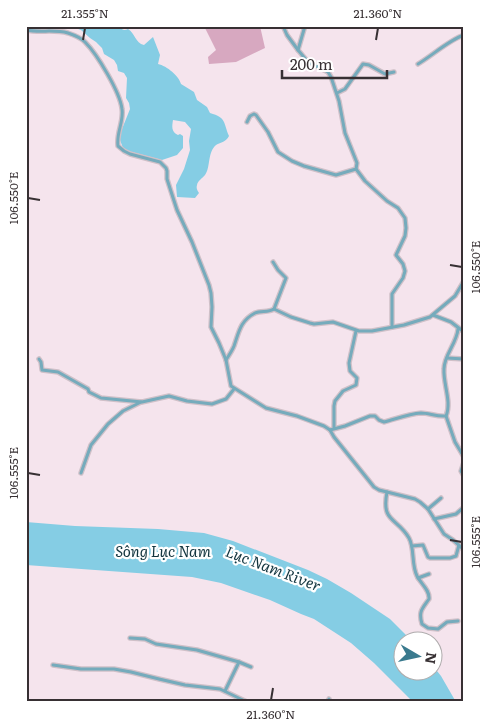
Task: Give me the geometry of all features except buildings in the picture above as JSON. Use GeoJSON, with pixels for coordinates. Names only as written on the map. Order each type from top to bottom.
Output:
{"type":"FeatureCollection","features":[{"type":"Feature","properties":{"kind":"street"},"geometry":{"type":"LineString","coordinates":[[283,26],[287,35],[308,62],[329,74],[334,82],[345,133],[358,165],[356,169]]}},
{"type":"Feature","properties":{"kind":"street"},"geometry":{"type":"LineString","coordinates":[[298,50],[305,26]]}},
{"type":"Feature","properties":{"kind":"street"},"geometry":{"type":"LineString","coordinates":[[26,30],[62,32],[76,36],[85,42],[110,78],[121,102],[123,115],[118,136],[118,146],[124,151],[160,162],[165,166],[177,210],[210,285],[211,328],[226,360],[231,386],[266,408],[297,416],[330,430],[372,485],[379,490],[415,498],[428,509],[444,534],[464,550]]}},
{"type":"Feature","properties":{"kind":"street"},"geometry":{"type":"LineString","coordinates":[[418,64],[430,58],[453,39],[464,35]]}},
{"type":"Feature","properties":{"kind":"street"},"geometry":{"type":"LineString","coordinates":[[336,94],[345,88],[363,64],[369,65],[385,74],[394,72]]}},
{"type":"Feature","properties":{"kind":"street"},"geometry":{"type":"LineString","coordinates":[[247,122],[252,114],[256,115],[268,132],[278,152],[300,165],[336,175],[356,169]]}},
{"type":"Feature","properties":{"kind":"street"},"geometry":{"type":"LineString","coordinates":[[356,169],[365,181],[401,211],[406,221],[405,236],[396,255],[403,264],[405,271],[403,278],[392,294],[392,327]]}},
{"type":"Feature","properties":{"kind":"street"},"geometry":{"type":"LineString","coordinates":[[226,360],[234,346],[240,328],[246,320],[256,312],[274,309],[286,278],[273,262]]}},
{"type":"Feature","properties":{"kind":"street"},"geometry":{"type":"LineString","coordinates":[[274,309],[310,323],[332,322],[364,332],[404,326],[425,319],[455,296],[464,282]]}},
{"type":"Feature","properties":{"kind":"street"},"geometry":{"type":"LineString","coordinates":[[432,315],[451,322],[464,332]]}},
{"type":"Feature","properties":{"kind":"street"},"geometry":{"type":"LineString","coordinates":[[458,329],[444,370],[447,397],[446,416],[455,442],[464,457]]}},
{"type":"Feature","properties":{"kind":"street"},"geometry":{"type":"LineString","coordinates":[[334,428],[335,401],[344,391],[356,384],[357,378],[350,371],[349,363],[356,331]]}},
{"type":"Feature","properties":{"kind":"street"},"geometry":{"type":"LineString","coordinates":[[447,358],[464,359]]}},
{"type":"Feature","properties":{"kind":"street"},"geometry":{"type":"LineString","coordinates":[[39,359],[42,370],[61,373],[99,398],[142,402]]}},
{"type":"Feature","properties":{"kind":"street"},"geometry":{"type":"LineString","coordinates":[[81,473],[91,445],[108,424],[123,411],[142,402],[169,396],[187,401],[212,404],[226,399],[234,389]]}},
{"type":"Feature","properties":{"kind":"street"},"geometry":{"type":"LineString","coordinates":[[330,430],[370,416],[375,416],[384,422],[418,413],[440,417],[446,416]]}},
{"type":"Feature","properties":{"kind":"street"},"geometry":{"type":"LineString","coordinates":[[464,462],[461,471],[464,476]]}},
{"type":"Feature","properties":{"kind":"street"},"geometry":{"type":"LineString","coordinates":[[386,492],[385,506],[388,515],[409,537],[412,546],[414,568],[418,578],[429,592],[428,602],[422,608],[422,624],[428,628],[438,629],[447,622],[458,621]]}},
{"type":"Feature","properties":{"kind":"street"},"geometry":{"type":"LineString","coordinates":[[428,509],[441,498]]}},
{"type":"Feature","properties":{"kind":"street"},"geometry":{"type":"LineString","coordinates":[[434,519],[456,514],[464,507]]}},
{"type":"Feature","properties":{"kind":"street"},"geometry":{"type":"LineString","coordinates":[[412,546],[423,545],[429,558],[450,558],[456,556],[459,545]]}},
{"type":"Feature","properties":{"kind":"street"},"geometry":{"type":"LineString","coordinates":[[418,578],[429,574]]}},
{"type":"Feature","properties":{"kind":"street"},"geometry":{"type":"LineString","coordinates":[[130,638],[146,639],[156,644],[197,650],[251,667]]}},
{"type":"Feature","properties":{"kind":"street"},"geometry":{"type":"LineString","coordinates":[[225,691],[239,662]]}},
{"type":"Feature","properties":{"kind":"street"},"geometry":{"type":"LineString","coordinates":[[53,665],[131,672],[225,691],[247,702]]}},
{"type":"Feature","properties":{"kind":"shaded area"},"geometry":{"type":"Polygon","coordinates":[[[204,26],[260,26],[265,48],[236,62],[209,64],[208,57],[216,50],[204,26]]]}},
{"type":"Feature","properties":{"kind":"water"},"geometry":{"type":"Polygon","coordinates":[[[70,26],[106,26],[110,28],[119,26],[123,30],[128,29],[144,45],[153,37],[160,55],[158,64],[172,72],[181,84],[194,92],[197,100],[207,107],[210,113],[224,121],[229,136],[213,148],[207,172],[198,183],[199,193],[195,198],[177,197],[176,185],[190,150],[191,129],[185,122],[173,120],[173,131],[183,136],[183,148],[177,155],[162,160],[123,148],[120,134],[130,109],[126,98],[127,78],[124,73],[118,71],[114,60],[104,54],[102,48],[96,42],[81,30],[70,26]]]}},
{"type":"Feature","properties":{"kind":"water","name":"Sông Lục Nam"},"geometry":{"type":"Polygon","coordinates":[[[26,522],[204,533],[233,541],[327,579],[390,619],[401,630],[392,630],[392,680],[442,680],[442,678],[456,702],[413,702],[351,643],[314,619],[270,600],[221,583],[192,577],[26,565],[26,522]]]}},
{"type":"Feature","properties":{"kind":"water label","name":"Lục Nam River"},"geometry":{"type":"Point","coordinates":[273,569]}}]}
